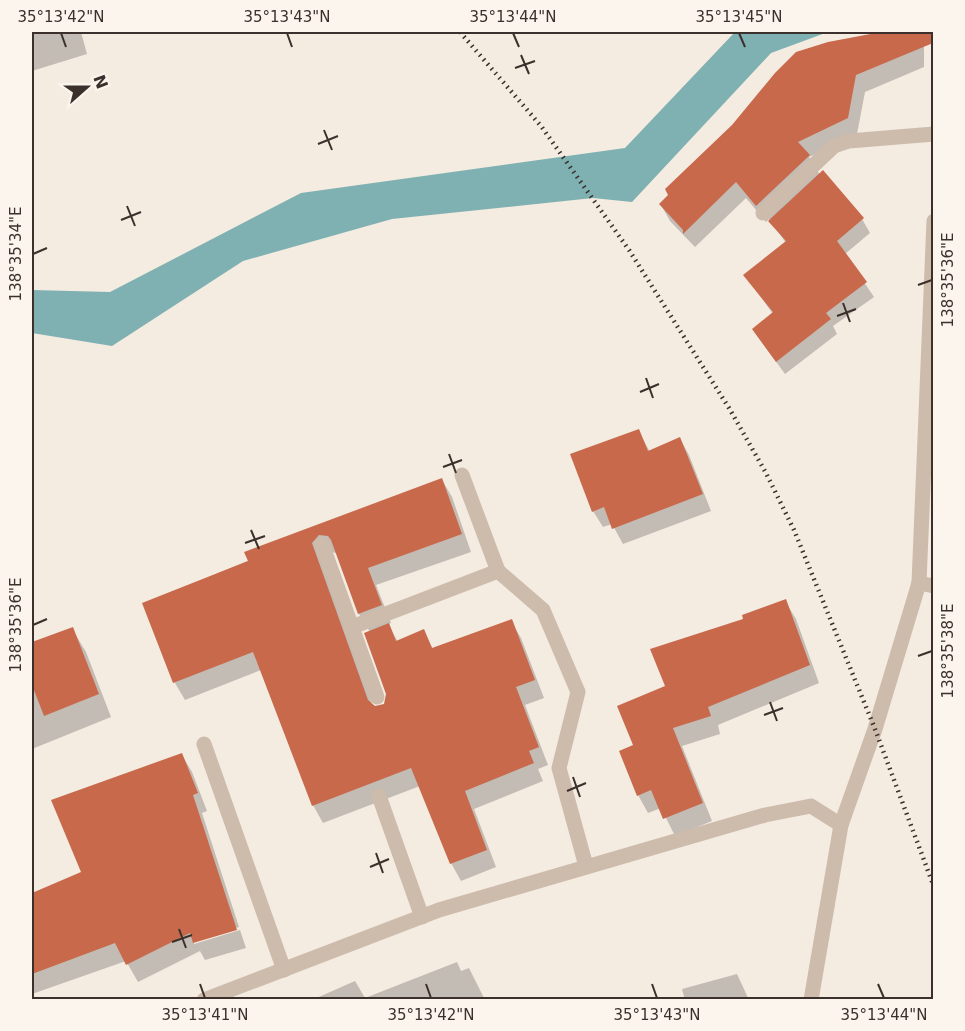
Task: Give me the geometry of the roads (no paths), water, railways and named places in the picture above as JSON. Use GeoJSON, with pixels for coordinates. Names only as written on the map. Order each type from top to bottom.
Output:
{"type":"FeatureCollection","features":[{"type":"Feature","properties":{"kind":"street"},"geometry":{"type":"LineString","coordinates":[[763,213],[834,146],[849,141],[933,134]]}},
{"type":"Feature","properties":{"kind":"street"},"geometry":{"type":"LineString","coordinates":[[811,999],[841,825],[926,585],[933,220]]}},
{"type":"Feature","properties":{"kind":"street"},"geometry":{"type":"LineString","coordinates":[[462,475],[498,571],[543,610],[578,692],[559,768],[586,866]]}},
{"type":"Feature","properties":{"kind":"street"},"geometry":{"type":"LineString","coordinates":[[322,544],[377,697]]}},
{"type":"Feature","properties":{"kind":"street"},"geometry":{"type":"LineString","coordinates":[[352,627],[498,571]]}},
{"type":"Feature","properties":{"kind":"street"},"geometry":{"type":"LineString","coordinates":[[204,744],[284,970]]}},
{"type":"Feature","properties":{"kind":"street"},"geometry":{"type":"LineString","coordinates":[[379,796],[422,917]]}},
{"type":"Feature","properties":{"kind":"street"},"geometry":{"type":"LineString","coordinates":[[204,999],[422,917],[586,866],[754,818],[811,806],[841,825]]}},
{"type":"Feature","properties":{"kind":"water"},"geometry":{"type":"Polygon","coordinates":[[[735,32],[828,32],[771,53],[632,202],[593,198],[392,219],[243,261],[112,346],[32,333],[32,290],[110,292],[301,193],[625,148],[735,32]]]}},
{"type":"Feature","properties":{"kind":"railway"},"geometry":{"type":"LineString","coordinates":[[460,32],[541,126],[629,250],[729,408],[766,473],[794,530],[875,729],[934,887]]}}]}
